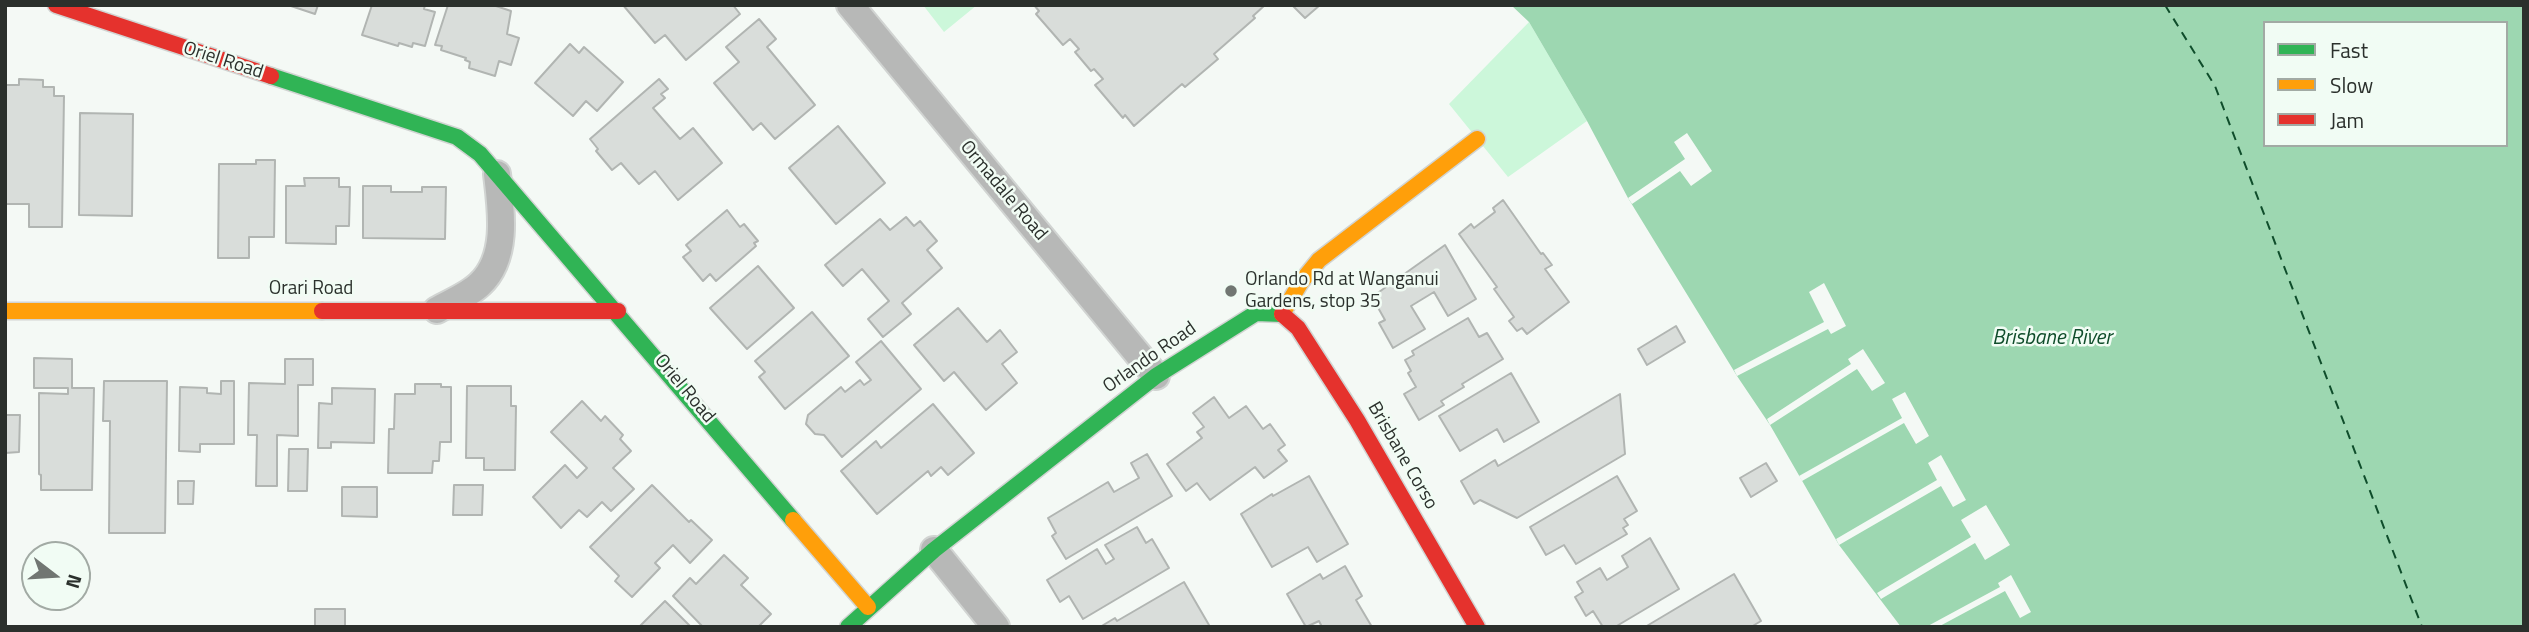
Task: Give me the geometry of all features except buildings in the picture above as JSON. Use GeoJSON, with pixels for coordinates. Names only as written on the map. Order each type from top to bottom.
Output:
{"type":"FeatureCollection","features":[{"type":"Feature","properties":{"kind":"street","name":"Oriel Road"},"geometry":{"type":"LineString","coordinates":[[56,5],[457,137],[480,153],[869,607]]}},
{"type":"Feature","properties":{"kind":"street","name":"Ormadale Road"},"geometry":{"type":"LineString","coordinates":[[850,5],[1156,376]]}},
{"type":"Feature","properties":{"kind":"street"},"geometry":{"type":"LineString","coordinates":[[1282,314],[1301,282],[1319,260],[1477,139]]}},
{"type":"Feature","properties":{"kind":"street"},"geometry":{"type":"LineString","coordinates":[[438,310],[481,284],[498,256],[502,219],[497,174]]}},
{"type":"Feature","properties":{"kind":"street","name":"Orari Road"},"geometry":{"type":"LineString","coordinates":[[5,312],[618,312]]}},
{"type":"Feature","properties":{"kind":"street","name":"Orlando Road"},"geometry":{"type":"LineString","coordinates":[[848,627],[934,550],[1156,376],[1256,313],[1282,314]]}},
{"type":"Feature","properties":{"kind":"street","name":"Brisbane Corso"},"geometry":{"type":"LineString","coordinates":[[1282,314],[1298,328],[1357,420],[1477,627]]}},
{"type":"Feature","properties":{"kind":"street"},"geometry":{"type":"LineString","coordinates":[[934,550],[996,627]]}},
{"type":"Feature","properties":{"kind":"shaded area"},"geometry":{"type":"Polygon","coordinates":[[[923,5],[977,5],[944,32],[923,5]]]}},
{"type":"Feature","properties":{"kind":"shaded area"},"geometry":{"type":"Polygon","coordinates":[[[1529,22],[1587,121],[1508,177],[1449,104],[1529,22]]]}},
{"type":"Feature","properties":{"kind":"water","name":"Brisbane River"},"geometry":{"type":"Polygon","coordinates":[[[1511,5],[2524,5],[2524,627],[1901,627],[1839,545],[1770,425],[1628,198],[1529,22],[1511,5]]]}},
{"type":"Feature","properties":{"kind":"pier"},"geometry":{"type":"Polygon","coordinates":[[[1687,133],[1712,171],[1691,186],[1680,171],[1632,204],[1628,198],[1685,159],[1674,142],[1687,133]]]}},
{"type":"Feature","properties":{"kind":"pier"},"geometry":{"type":"Polygon","coordinates":[[[1824,283],[1846,326],[1831,334],[1828,329],[1737,376],[1734,370],[1824,322],[1809,292],[1824,283]]]}},
{"type":"Feature","properties":{"kind":"pier"},"geometry":{"type":"Polygon","coordinates":[[[1863,349],[1885,383],[1872,391],[1857,369],[1770,425],[1767,419],[1851,364],[1848,359],[1863,349]]]}},
{"type":"Feature","properties":{"kind":"pier"},"geometry":{"type":"Polygon","coordinates":[[[1905,392],[1929,436],[1916,444],[1904,423],[1802,481],[1799,476],[1902,418],[1892,399],[1905,392]]]}},
{"type":"Feature","properties":{"kind":"pier"},"geometry":{"type":"Polygon","coordinates":[[[1941,455],[1966,500],[1953,507],[1941,486],[1839,545],[1836,539],[1937,480],[1928,463],[1941,455]]]}},
{"type":"Feature","properties":{"kind":"pier"},"geometry":{"type":"Polygon","coordinates":[[[1986,505],[2010,545],[1985,560],[1975,543],[1881,599],[1877,593],[1971,537],[1961,520],[1986,505]]]}},
{"type":"Feature","properties":{"kind":"pier"},"geometry":{"type":"Polygon","coordinates":[[[2011,575],[2031,612],[2020,618],[2005,591],[1938,627],[1926,627],[2000,587],[1998,583],[2011,575]]]}},
{"type":"Feature","properties":{"kind":"ferry route"},"geometry":{"type":"LineString","coordinates":[[2165,5],[2215,86],[2422,627]]}},
{"type":"Feature","properties":{"kind":"traffic: fast"},"geometry":{"type":"LineString","coordinates":[[271,76],[457,137],[480,154],[793,520]]}},
{"type":"Feature","properties":{"kind":"traffic: fast"},"geometry":{"type":"LineString","coordinates":[[848,627],[934,550],[1156,376],[1256,313],[1282,314]]}},
{"type":"Feature","properties":{"kind":"traffic: slow"},"geometry":{"type":"LineString","coordinates":[[1282,314],[1301,282],[1319,260],[1477,139]]}},
{"type":"Feature","properties":{"kind":"traffic: slow"},"geometry":{"type":"LineString","coordinates":[[5,311],[322,311]]}},
{"type":"Feature","properties":{"kind":"traffic: slow"},"geometry":{"type":"LineString","coordinates":[[793,520],[868,607]]}},
{"type":"Feature","properties":{"kind":"traffic: jam"},"geometry":{"type":"LineString","coordinates":[[56,5],[271,76]]}},
{"type":"Feature","properties":{"kind":"traffic: jam"},"geometry":{"type":"LineString","coordinates":[[322,311],[618,311]]}},
{"type":"Feature","properties":{"kind":"traffic: jam"},"geometry":{"type":"LineString","coordinates":[[1282,314],[1298,328],[1357,420],[1477,627]]}},
{"type":"Feature","properties":{"kind":"place","name":"Orlando Rd at Wanganui Gardens, stop 35"},"geometry":{"type":"Point","coordinates":[1231,291]}}]}
